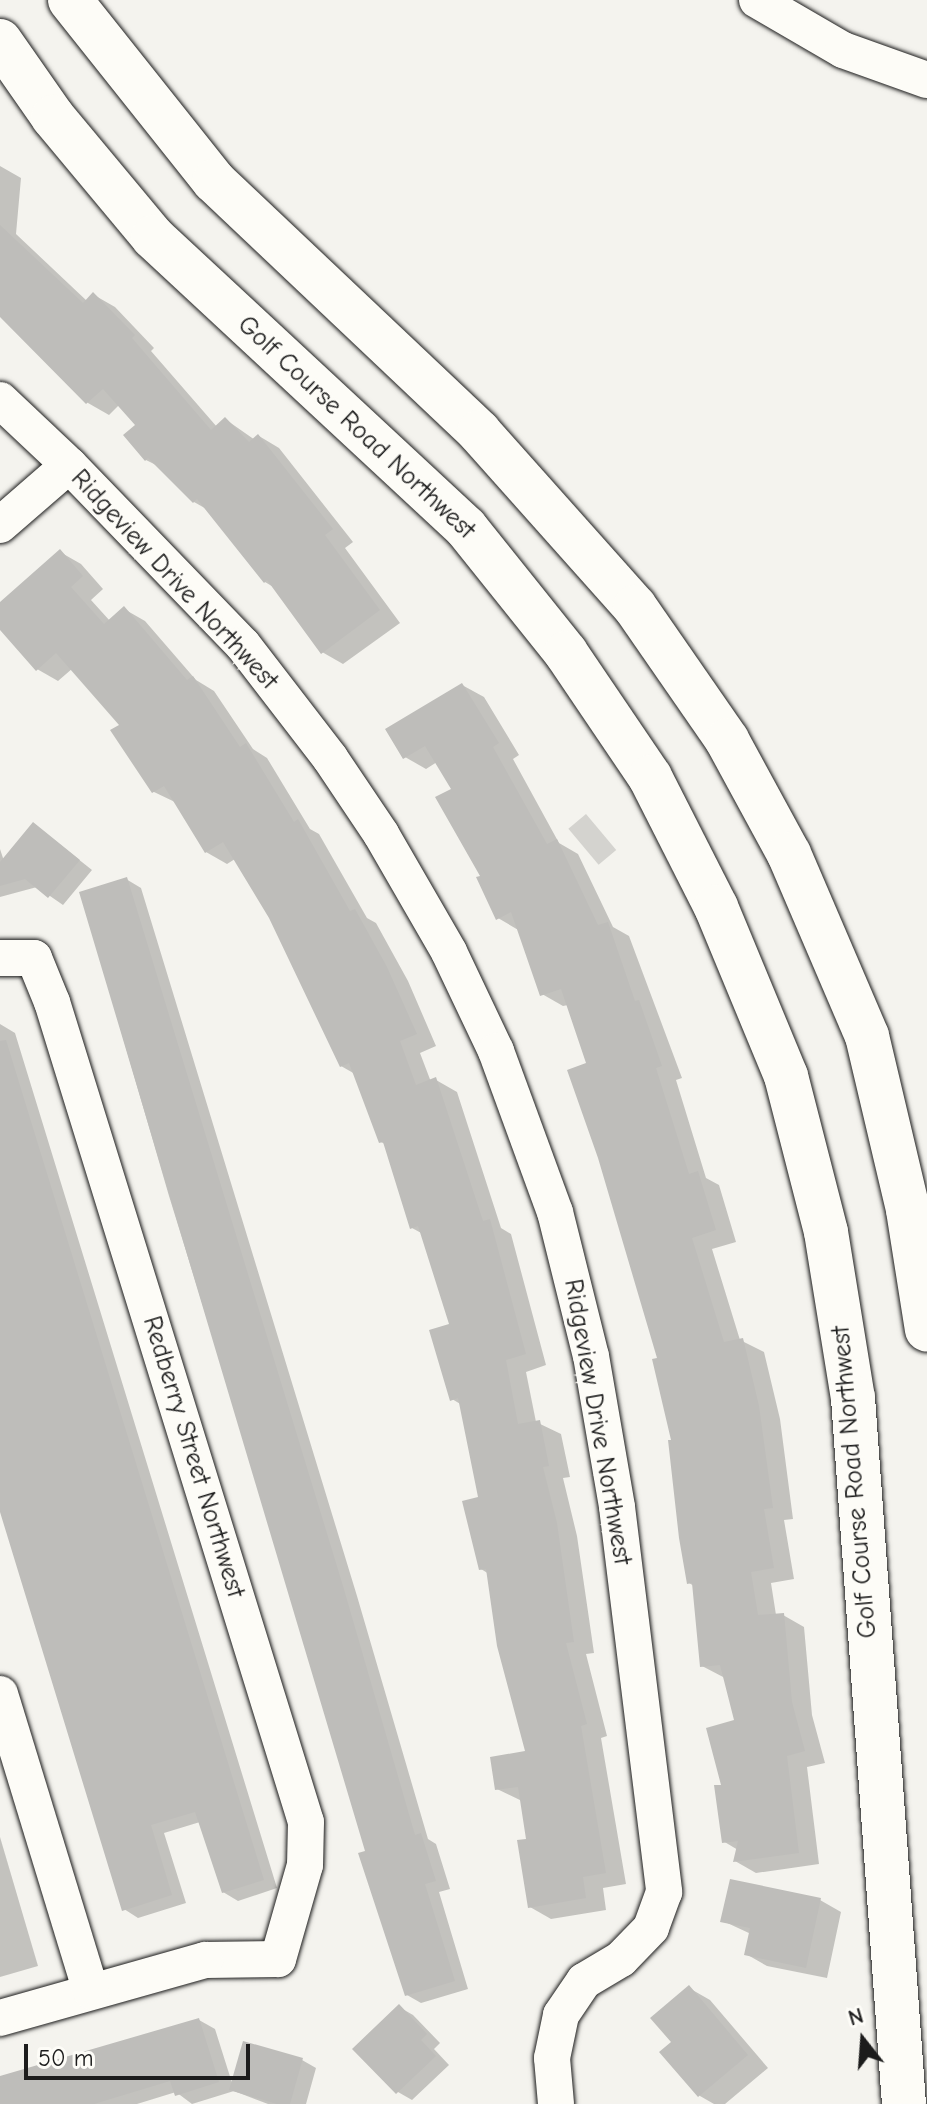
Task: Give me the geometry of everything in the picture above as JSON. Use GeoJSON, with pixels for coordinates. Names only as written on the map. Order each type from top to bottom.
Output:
{"type":"FeatureCollection","features":[{"type":"Feature","properties":{"kind":"main road"},"geometry":{"type":"LineString","coordinates":[[70,0],[214,181],[479,432],[625,595],[727,740],[789,854],[867,1036],[908,1210],[927,1330]]}},
{"type":"Feature","properties":{"kind":"main road","name":"Golf Course Road Northwest"},"geometry":{"type":"LineString","coordinates":[[0,41],[53,117],[153,237],[466,528],[566,653],[650,777],[716,907],[786,1076],[826,1232],[853,1398],[904,2104]]}},
{"type":"Feature","properties":{"kind":"street"},"geometry":{"type":"LineString","coordinates":[[757,0],[843,50],[927,80]]}},
{"type":"Feature","properties":{"kind":"street","name":"Ridgeview Drive Northwest"},"geometry":{"type":"LineString","coordinates":[[0,400],[69,465],[243,645],[330,758],[381,834],[449,952],[496,1051],[555,1212],[591,1356],[617,1507],[664,1892],[651,1928],[621,1959],[584,1981],[561,2015],[552,2058],[556,2104]]}},
{"type":"Feature","properties":{"kind":"street"},"geometry":{"type":"LineString","coordinates":[[0,525],[69,465]]}},
{"type":"Feature","properties":{"kind":"street","name":"Redberry Street Northwest"},"geometry":{"type":"LineString","coordinates":[[17,958],[52,1002],[306,1822],[305,1865],[278,1959],[205,1960],[91,1991]]}},
{"type":"Feature","properties":{"kind":"street"},"geometry":{"type":"LineString","coordinates":[[0,1694],[91,1991],[0,2018]]}},
{"type":"Feature","properties":{"kind":"shaded area"},"geometry":{"type":"Polygon","coordinates":[[[586,814],[616,850],[599,865],[568,829],[586,814]]]}},
{"type":"Feature","properties":{"kind":"building"},"geometry":{"type":"Polygon","coordinates":[[[0,225],[83,303],[93,292],[135,335],[132,338],[211,430],[225,417],[249,442],[258,434],[333,529],[325,535],[380,610],[321,654],[267,580],[264,583],[197,499],[193,503],[148,458],[145,461],[123,435],[135,425],[103,389],[86,404],[0,317],[0,225]]]}},
{"type":"Feature","properties":{"kind":"building"},"geometry":{"type":"Polygon","coordinates":[[[60,549],[83,576],[71,587],[104,624],[124,606],[187,680],[193,676],[240,747],[246,743],[294,822],[298,819],[350,911],[355,909],[387,967],[417,1034],[400,1041],[416,1085],[436,1077],[483,1221],[490,1219],[526,1354],[506,1360],[518,1424],[540,1420],[549,1466],[543,1467],[557,1523],[574,1642],[566,1643],[587,1724],[581,1726],[606,1873],[583,1877],[586,1898],[528,1908],[517,1840],[526,1839],[518,1787],[495,1790],[490,1757],[525,1751],[497,1646],[486,1569],[479,1570],[462,1501],[478,1497],[458,1398],[450,1401],[429,1330],[449,1324],[418,1226],[410,1229],[383,1142],[379,1143],[349,1063],[340,1067],[269,918],[223,842],[205,853],[164,786],[152,793],[110,730],[119,725],[56,653],[36,671],[0,630],[0,602],[60,549]]]}},
{"type":"Feature","properties":{"kind":"building"},"geometry":{"type":"Polygon","coordinates":[[[462,683],[499,743],[493,747],[547,844],[557,839],[598,925],[608,922],[635,1001],[639,1000],[662,1066],[656,1068],[689,1174],[698,1171],[716,1230],[692,1238],[724,1342],[743,1338],[759,1406],[773,1508],[764,1509],[774,1568],[751,1572],[758,1615],[784,1613],[792,1702],[805,1751],[787,1756],[799,1853],[733,1862],[738,1841],[722,1843],[714,1785],[721,1785],[706,1728],[734,1720],[720,1665],[700,1667],[692,1583],[687,1584],[679,1538],[668,1440],[671,1440],[652,1359],[657,1358],[598,1158],[567,1070],[586,1063],[561,989],[540,996],[511,912],[496,920],[476,877],[480,876],[435,797],[451,789],[425,746],[403,759],[385,729],[462,683]]]}},
{"type":"Feature","properties":{"kind":"building"},"geometry":{"type":"Polygon","coordinates":[[[33,822],[80,860],[48,898],[25,879],[0,886],[0,862],[33,822]]]}},
{"type":"Feature","properties":{"kind":"building"},"geometry":{"type":"Polygon","coordinates":[[[127,877],[343,1586],[415,1835],[421,1833],[436,1881],[425,1884],[455,1981],[405,1996],[358,1853],[365,1851],[79,892],[127,877]]]}},
{"type":"Feature","properties":{"kind":"building"},"geometry":{"type":"Polygon","coordinates":[[[6,1040],[264,1880],[222,1893],[195,1812],[151,1825],[172,1895],[122,1911],[0,1512],[0,1041],[6,1040]]]}},
{"type":"Feature","properties":{"kind":"building"},"geometry":{"type":"Polygon","coordinates":[[[730,1879],[821,1898],[806,1968],[744,1955],[750,1928],[720,1922],[730,1879]]]}},
{"type":"Feature","properties":{"kind":"building"},"geometry":{"type":"Polygon","coordinates":[[[689,1985],[748,2055],[698,2097],[659,2052],[671,2042],[650,2018],[689,1985]]]}},
{"type":"Feature","properties":{"kind":"building"},"geometry":{"type":"Polygon","coordinates":[[[399,2004],[427,2034],[421,2040],[436,2056],[396,2094],[352,2049],[399,2004]]]}},
{"type":"Feature","properties":{"kind":"building"},"geometry":{"type":"Polygon","coordinates":[[[199,2018],[219,2082],[175,2096],[170,2081],[94,2104],[0,2104],[0,2076],[199,2018]]]}},
{"type":"Feature","properties":{"kind":"building"},"geometry":{"type":"Polygon","coordinates":[[[243,2041],[303,2058],[290,2104],[277,2104],[229,2090],[243,2041]]]}}]}
